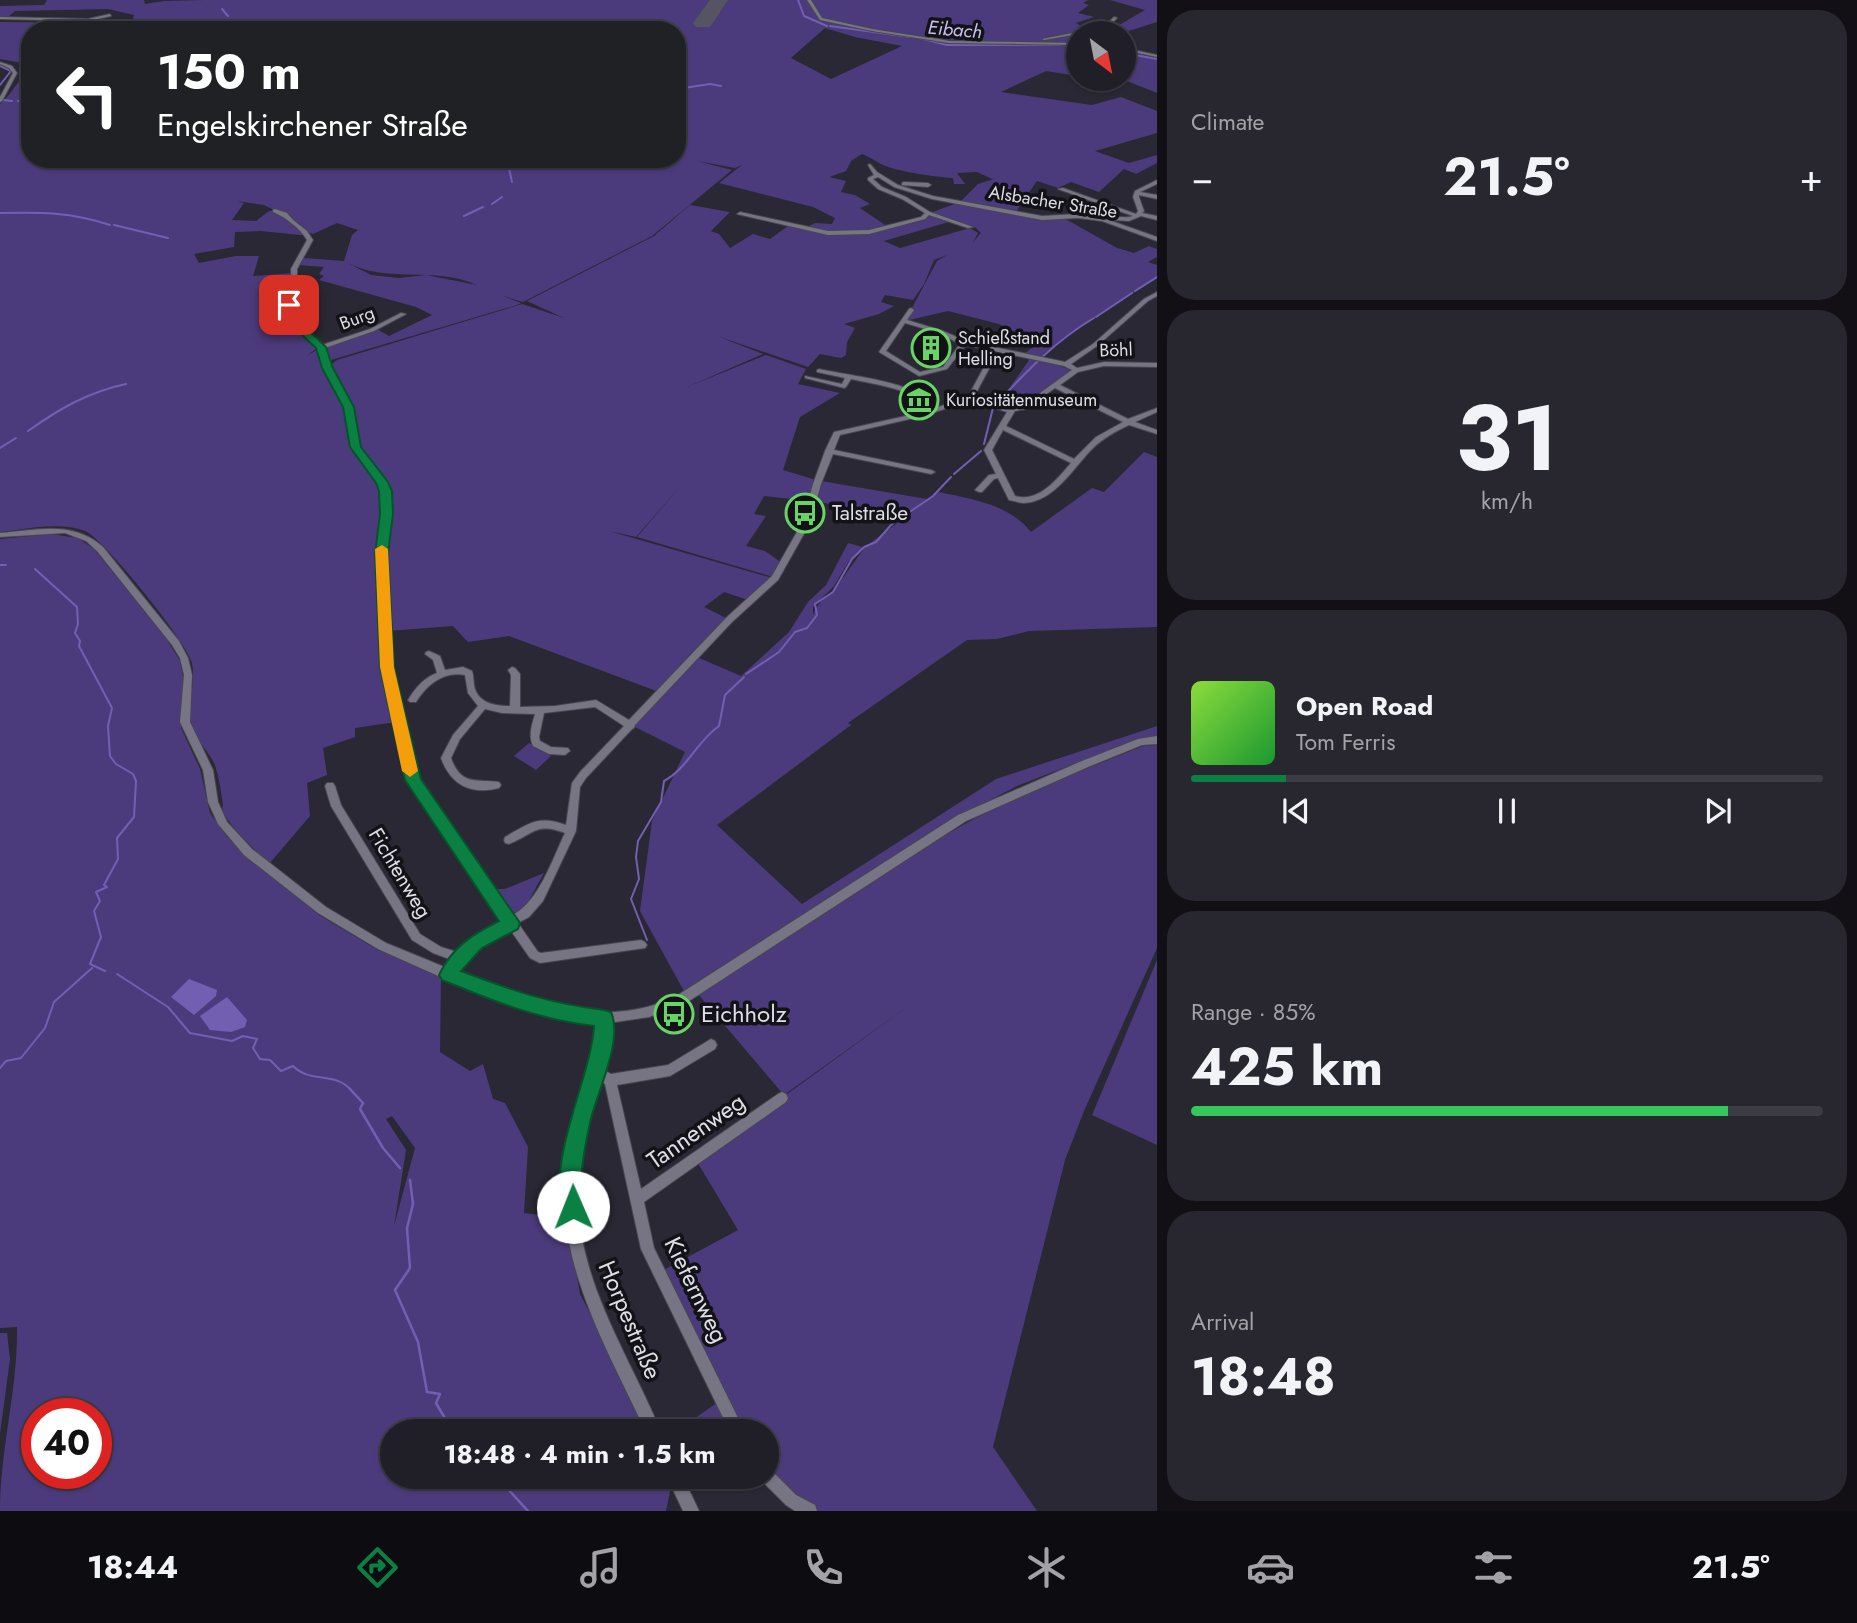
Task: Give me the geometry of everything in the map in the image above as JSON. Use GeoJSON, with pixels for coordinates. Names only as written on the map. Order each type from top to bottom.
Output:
{"type":"FeatureCollection","features":[{"type":"Feature","properties":{"kind":"street"},"geometry":{"type":"LineString","coordinates":[[808,0],[816,14],[825,20],[930,38],[954,42],[1066,44]]}},
{"type":"Feature","properties":{"kind":"street"},"geometry":{"type":"LineString","coordinates":[[0,18],[88,20],[110,15]]}},
{"type":"Feature","properties":{"kind":"street"},"geometry":{"type":"LineString","coordinates":[[1025,42],[1105,28],[1115,18]]}},
{"type":"Feature","properties":{"kind":"street"},"geometry":{"type":"LineString","coordinates":[[930,38],[937,30],[958,32]]}},
{"type":"Feature","properties":{"kind":"street"},"geometry":{"type":"LineString","coordinates":[[1136,52],[1157,57]]}},
{"type":"Feature","properties":{"kind":"street"},"geometry":{"type":"LineString","coordinates":[[0,63],[14,69],[14,78],[0,100]]}},
{"type":"Feature","properties":{"kind":"street","name":"Alsbacher Straße"},"geometry":{"type":"LineString","coordinates":[[870,165],[877,175],[901,187],[940,199],[1025,215],[1102,220],[1157,239]]}},
{"type":"Feature","properties":{"kind":"street"},"geometry":{"type":"LineString","coordinates":[[877,175],[870,179],[874,184],[928,213],[970,227]]}},
{"type":"Feature","properties":{"kind":"street"},"geometry":{"type":"LineString","coordinates":[[1137,194],[1157,182]]}},
{"type":"Feature","properties":{"kind":"street"},"geometry":{"type":"LineString","coordinates":[[901,187],[906,183],[928,185]]}},
{"type":"Feature","properties":{"kind":"street"},"geometry":{"type":"LineString","coordinates":[[1061,189],[1139,215],[1157,218]]}},
{"type":"Feature","properties":{"kind":"street"},"geometry":{"type":"LineString","coordinates":[[1137,194],[1157,197]]}},
{"type":"Feature","properties":{"kind":"street"},"geometry":{"type":"LineString","coordinates":[[1137,194],[1139,215]]}},
{"type":"Feature","properties":{"kind":"street","name":"Burg"},"geometry":{"type":"LineString","coordinates":[[275,211],[285,214],[289,221],[310,236],[309,245],[294,269],[295,292],[286,310],[288,317],[321,347],[348,407],[356,447],[382,482],[385,491],[387,514],[381,554],[387,667],[413,780],[511,923]]}},
{"type":"Feature","properties":{"kind":"street"},"geometry":{"type":"LineString","coordinates":[[740,214],[821,233],[839,233],[869,232],[923,218],[928,213]]}},
{"type":"Feature","properties":{"kind":"street"},"geometry":{"type":"LineString","coordinates":[[1102,220],[1128,219],[1139,215]]}},
{"type":"Feature","properties":{"kind":"street"},"geometry":{"type":"LineString","coordinates":[[1066,364],[1095,345],[1146,300],[1157,294]]}},
{"type":"Feature","properties":{"kind":"street"},"geometry":{"type":"LineString","coordinates":[[911,310],[882,352],[919,374],[945,368],[964,343]]}},
{"type":"Feature","properties":{"kind":"street","name":"Burg"},"geometry":{"type":"LineString","coordinates":[[321,347],[372,330],[403,314]]}},
{"type":"Feature","properties":{"kind":"street"},"geometry":{"type":"LineString","coordinates":[[449,975],[459,958],[475,942],[530,910],[539,898],[571,831],[575,786],[583,775],[729,620],[775,578],[806,523],[837,434],[937,410],[965,400],[1012,410],[1031,405],[1076,370],[1066,364],[964,343],[951,336],[903,321]]}},
{"type":"Feature","properties":{"kind":"street","name":"Böhl"},"geometry":{"type":"LineString","coordinates":[[1076,370],[1104,364],[1157,365]]}},
{"type":"Feature","properties":{"kind":"street"},"geometry":{"type":"LineString","coordinates":[[975,400],[973,393],[987,368]]}},
{"type":"Feature","properties":{"kind":"street"},"geometry":{"type":"LineString","coordinates":[[819,371],[899,389],[932,403],[937,410]]}},
{"type":"Feature","properties":{"kind":"street"},"geometry":{"type":"LineString","coordinates":[[807,377],[844,386],[849,378]]}},
{"type":"Feature","properties":{"kind":"street"},"geometry":{"type":"LineString","coordinates":[[1054,385],[1128,422],[1157,432]]}},
{"type":"Feature","properties":{"kind":"street"},"geometry":{"type":"LineString","coordinates":[[1012,410],[1004,428],[988,450],[1012,498],[1020,502],[1032,501],[1065,477],[1096,440],[1157,410]]}},
{"type":"Feature","properties":{"kind":"street"},"geometry":{"type":"LineString","coordinates":[[1004,428],[1076,463]]}},
{"type":"Feature","properties":{"kind":"street"},"geometry":{"type":"LineString","coordinates":[[829,451],[931,472]]}},
{"type":"Feature","properties":{"kind":"street"},"geometry":{"type":"LineString","coordinates":[[979,490],[992,477],[1000,476]]}},
{"type":"Feature","properties":{"kind":"street"},"geometry":{"type":"LineString","coordinates":[[0,535],[66,531],[95,543],[176,643],[184,658],[188,675],[185,722],[208,770],[217,814],[231,835],[269,869],[322,910],[382,946],[524,1004],[558,1013],[604,1018],[649,1012],[682,999],[940,830],[987,804],[1141,742],[1157,740]]}},
{"type":"Feature","properties":{"kind":"street"},"geometry":{"type":"LineString","coordinates":[[429,654],[437,658],[442,673]]}},
{"type":"Feature","properties":{"kind":"street"},"geometry":{"type":"LineString","coordinates":[[512,670],[516,674],[515,709]]}},
{"type":"Feature","properties":{"kind":"street"},"geometry":{"type":"LineString","coordinates":[[413,700],[425,682],[442,673],[467,671],[471,692],[483,706],[540,710],[569,709],[596,703],[631,726]]}},
{"type":"Feature","properties":{"kind":"street"},"geometry":{"type":"LineString","coordinates":[[483,706],[456,737],[446,758],[450,769],[466,784],[496,785]]}},
{"type":"Feature","properties":{"kind":"street"},"geometry":{"type":"LineString","coordinates":[[540,710],[534,737],[536,743],[549,750],[565,751]]}},
{"type":"Feature","properties":{"kind":"street","name":"Fichtenweg"},"geometry":{"type":"LineString","coordinates":[[330,786],[336,806],[415,937],[437,950],[459,958]]}},
{"type":"Feature","properties":{"kind":"street"},"geometry":{"type":"LineString","coordinates":[[509,840],[542,822],[571,831]]}},
{"type":"Feature","properties":{"kind":"street"},"geometry":{"type":"LineString","coordinates":[[511,923],[534,955],[540,958],[641,945]]}},
{"type":"Feature","properties":{"kind":"street","name":"Horpestraße"},"geometry":{"type":"LineString","coordinates":[[604,1018],[603,1045],[579,1122],[571,1181],[580,1267],[587,1290],[648,1419]]}},
{"type":"Feature","properties":{"kind":"street"},"geometry":{"type":"LineString","coordinates":[[596,1072],[610,1080],[670,1070],[711,1045]]}},
{"type":"Feature","properties":{"kind":"street","name":"Kiefernweg"},"geometry":{"type":"LineString","coordinates":[[610,1080],[636,1200],[653,1261],[732,1419]]}},
{"type":"Feature","properties":{"kind":"street","name":"Tannenweg"},"geometry":{"type":"LineString","coordinates":[[636,1200],[782,1098]]}},
{"type":"Feature","properties":{"kind":"street"},"geometry":{"type":"LineString","coordinates":[[779,1488],[791,1500],[809,1511]]}},
{"type":"Feature","properties":{"kind":"street"},"geometry":{"type":"LineString","coordinates":[[681,1489],[691,1511]]}},
{"type":"Feature","properties":{"kind":"shaded area"},"geometry":{"type":"Polygon","coordinates":[[[47,0],[144,0],[145,4],[205,0],[1088,0],[1083,3],[1089,5],[1078,13],[1094,17],[1082,21],[1066,21],[1066,74],[1046,71],[1001,92],[1092,105],[1121,97],[1157,111],[1157,133],[1095,151],[1129,163],[1157,155],[1157,163],[1136,174],[1124,169],[1099,192],[1071,182],[1058,188],[1037,181],[1015,213],[1062,217],[1117,248],[1134,253],[1149,246],[1157,249],[1157,257],[1148,262],[1157,265],[1157,278],[1066,336],[1039,358],[1024,354],[1037,344],[999,324],[948,311],[905,321],[937,261],[947,255],[934,260],[924,284],[913,300],[885,295],[881,302],[894,306],[879,314],[844,324],[855,328],[847,342],[846,355],[841,358],[820,354],[808,367],[717,336],[763,354],[687,387],[766,355],[806,369],[798,384],[840,393],[800,417],[783,470],[816,480],[810,501],[764,496],[754,514],[766,516],[746,546],[765,551],[782,563],[773,577],[637,537],[683,483],[636,537],[609,531],[772,578],[748,600],[724,592],[704,607],[728,619],[690,654],[659,692],[509,636],[468,642],[453,626],[387,631],[383,550],[389,509],[388,494],[384,480],[357,447],[350,407],[329,366],[337,360],[522,304],[564,318],[527,301],[654,236],[690,205],[730,212],[711,231],[719,234],[730,248],[753,234],[770,239],[788,226],[814,231],[807,227],[815,223],[832,224],[835,218],[813,207],[719,183],[742,165],[735,168],[697,161],[732,170],[652,236],[523,302],[500,295],[521,303],[517,305],[331,360],[326,359],[323,350],[326,346],[377,329],[389,336],[432,315],[416,307],[319,280],[324,276],[319,274],[324,267],[299,265],[304,258],[344,261],[352,235],[358,230],[337,223],[313,234],[302,230],[309,236],[261,231],[235,232],[234,247],[194,254],[199,263],[236,256],[259,256],[253,276],[293,273],[294,288],[285,311],[287,317],[319,347],[306,356],[319,349],[344,401],[355,448],[380,481],[384,493],[379,556],[382,632],[385,679],[396,722],[355,728],[355,737],[323,748],[327,775],[307,783],[310,816],[269,864],[237,832],[222,812],[216,768],[192,727],[192,663],[176,635],[144,592],[109,552],[85,531],[54,526],[0,532],[0,104],[21,79],[21,168],[686,168],[686,21],[124,21],[133,19],[134,15],[108,9],[15,11],[7,18],[0,18],[0,6],[44,5],[47,0]],[[825,28],[791,58],[831,79],[902,46],[825,28]],[[862,154],[851,161],[846,171],[829,177],[846,181],[841,192],[855,195],[870,204],[860,208],[888,227],[934,215],[930,213],[960,202],[978,184],[997,178],[992,179],[977,172],[957,173],[965,184],[954,184],[953,178],[881,164],[862,154]],[[237,201],[244,203],[232,220],[256,221],[269,211],[276,211],[264,205],[237,201]],[[938,216],[952,221],[884,241],[900,248],[970,228],[978,233],[973,242],[981,233],[976,228],[938,216]],[[344,261],[371,275],[399,278],[426,275],[477,285],[444,276],[427,275],[393,274],[360,268],[344,261]]]}},
{"type":"Feature","properties":{"kind":"shaded area"},"geometry":{"type":"Polygon","coordinates":[[[1110,0],[1157,0],[1157,22],[1136,29],[1136,21],[1126,21],[1145,10],[1110,0]]]}},
{"type":"Feature","properties":{"kind":"shaded area"},"geometry":{"type":"Polygon","coordinates":[[[0,22],[21,22],[21,63],[0,59],[0,22]]]}},
{"type":"Feature","properties":{"kind":"shaded area"},"geometry":{"type":"Polygon","coordinates":[[[1136,53],[1157,57],[1157,93],[1136,85],[1136,53]]]}},
{"type":"Feature","properties":{"kind":"shaded area"},"geometry":{"type":"Polygon","coordinates":[[[1027,357],[1073,370],[1029,403],[1020,406],[997,406],[1029,360],[1027,357]]]}},
{"type":"Feature","properties":{"kind":"shaded area"},"geometry":{"type":"Polygon","coordinates":[[[1144,452],[1157,457],[1157,627],[1029,631],[997,639],[967,640],[848,723],[851,725],[717,825],[802,904],[996,779],[1157,726],[1157,736],[1138,739],[1017,786],[958,817],[685,993],[640,911],[652,821],[685,752],[633,726],[697,657],[741,676],[789,632],[808,602],[826,585],[848,543],[862,547],[859,554],[849,561],[834,586],[813,607],[813,615],[865,547],[939,492],[1001,509],[1031,532],[1092,488],[1104,492],[1144,452]]]}},
{"type":"Feature","properties":{"kind":"shaded area"},"geometry":{"type":"Polygon","coordinates":[[[821,481],[927,499],[901,519],[815,501],[821,481]]]}},
{"type":"Feature","properties":{"kind":"shaded area"},"geometry":{"type":"Polygon","coordinates":[[[51,534],[78,538],[94,549],[163,633],[180,661],[183,677],[181,728],[200,769],[210,813],[227,837],[319,915],[378,950],[441,975],[440,1052],[470,1071],[483,1064],[493,1099],[505,1103],[528,1147],[524,1213],[567,1218],[580,1294],[644,1419],[380,1419],[380,1489],[671,1489],[666,1511],[0,1511],[15,1373],[17,1327],[0,1328],[0,539],[51,534]],[[392,1116],[386,1119],[406,1150],[394,1226],[415,1148],[392,1116]]]}},
{"type":"Feature","properties":{"kind":"shaded area"},"geometry":{"type":"Polygon","coordinates":[[[529,743],[551,756],[536,770],[514,756],[529,743]]]}},
{"type":"Feature","properties":{"kind":"shaded area"},"geometry":{"type":"Polygon","coordinates":[[[1157,745],[1157,948],[1065,1160],[993,1447],[1037,1511],[812,1511],[793,1499],[779,1481],[779,1419],[694,1419],[725,1397],[660,1272],[738,1230],[696,1160],[914,1002],[784,1095],[698,994],[862,885],[963,825],[1052,783],[1143,746],[1157,745]]]}},
{"type":"Feature","properties":{"kind":"shaded area"},"geometry":{"type":"Polygon","coordinates":[[[544,873],[528,902],[517,913],[510,912],[493,889],[505,889],[544,873]]]}},
{"type":"Feature","properties":{"kind":"shaded area"},"geometry":{"type":"Polygon","coordinates":[[[1157,960],[1157,1145],[1092,1115],[1157,960]]]}},
{"type":"Feature","properties":{"kind":"shaded area"},"geometry":{"type":"Polygon","coordinates":[[[189,979],[217,990],[216,996],[194,1015],[171,997],[189,979]]]}},
{"type":"Feature","properties":{"kind":"shaded area"},"geometry":{"type":"Polygon","coordinates":[[[227,997],[247,1020],[245,1027],[231,1032],[210,1030],[200,1016],[227,997]]]}},
{"type":"Feature","properties":{"kind":"shaded area"},"geometry":{"type":"Polygon","coordinates":[[[0,1333],[7,1333],[10,1359],[0,1434],[0,1333]]]}},
{"type":"Feature","properties":{"kind":"waterway","name":"Eibach"},"geometry":{"type":"LineString","coordinates":[[798,0],[804,16],[827,26]]}},
{"type":"Feature","properties":{"kind":"waterway"},"geometry":{"type":"LineString","coordinates":[[222,9],[228,16]]}},
{"type":"Feature","properties":{"kind":"waterway","name":"Eibach"},"geometry":{"type":"LineString","coordinates":[[830,26],[910,37]]}},
{"type":"Feature","properties":{"kind":"waterway","name":"Eibach"},"geometry":{"type":"LineString","coordinates":[[919,38],[947,45],[1060,45]]}},
{"type":"Feature","properties":{"kind":"waterway","name":"Eibach"},"geometry":{"type":"LineString","coordinates":[[1136,55],[1157,59]]}},
{"type":"Feature","properties":{"kind":"waterway"},"geometry":{"type":"LineString","coordinates":[[0,66],[11,71],[0,85]]}},
{"type":"Feature","properties":{"kind":"waterway"},"geometry":{"type":"LineString","coordinates":[[686,88],[710,84],[721,86]]}},
{"type":"Feature","properties":{"kind":"waterway"},"geometry":{"type":"LineString","coordinates":[[3,100],[12,101]]}},
{"type":"Feature","properties":{"kind":"waterway"},"geometry":{"type":"LineString","coordinates":[[509,168],[512,182]]}},
{"type":"Feature","properties":{"kind":"waterway"},"geometry":{"type":"LineString","coordinates":[[492,204],[502,197]]}},
{"type":"Feature","properties":{"kind":"waterway"},"geometry":{"type":"LineString","coordinates":[[464,216],[483,207]]}},
{"type":"Feature","properties":{"kind":"waterway"},"geometry":{"type":"LineString","coordinates":[[0,213],[55,214],[110,225]]}},
{"type":"Feature","properties":{"kind":"waterway"},"geometry":{"type":"LineString","coordinates":[[114,225],[168,238]]}},
{"type":"Feature","properties":{"kind":"waterway"},"geometry":{"type":"LineString","coordinates":[[1135,291],[1157,277]]}},
{"type":"Feature","properties":{"kind":"waterway"},"geometry":{"type":"LineString","coordinates":[[1096,317],[1132,293]]}},
{"type":"Feature","properties":{"kind":"waterway"},"geometry":{"type":"LineString","coordinates":[[996,404],[1030,368],[1094,318]]}},
{"type":"Feature","properties":{"kind":"waterway"},"geometry":{"type":"LineString","coordinates":[[28,431],[74,402],[126,384]]}},
{"type":"Feature","properties":{"kind":"waterway"},"geometry":{"type":"LineString","coordinates":[[984,444],[993,408]]}},
{"type":"Feature","properties":{"kind":"waterway"},"geometry":{"type":"LineString","coordinates":[[0,448],[16,438]]}},
{"type":"Feature","properties":{"kind":"waterway"},"geometry":{"type":"LineString","coordinates":[[954,474],[981,451]]}},
{"type":"Feature","properties":{"kind":"waterway"},"geometry":{"type":"LineString","coordinates":[[746,674],[779,652],[795,632],[807,628],[817,615],[815,604],[833,592],[852,559],[864,547],[876,542],[891,525],[933,496],[951,477]]}},
{"type":"Feature","properties":{"kind":"waterway"},"geometry":{"type":"LineString","coordinates":[[0,565],[6,565]]}},
{"type":"Feature","properties":{"kind":"waterway"},"geometry":{"type":"LineString","coordinates":[[35,569],[77,607],[78,624],[75,633],[80,641],[79,646],[112,708],[108,726],[110,756],[116,764],[133,774],[136,781],[134,817],[117,838],[118,859],[104,885],[107,887],[96,892],[100,901],[94,911],[101,937],[90,964],[105,971]]}},
{"type":"Feature","properties":{"kind":"waterway"},"geometry":{"type":"LineString","coordinates":[[647,940],[631,899],[639,879],[636,857],[638,841],[661,802],[664,781],[680,769],[704,739],[719,726],[725,695],[744,677]]}},
{"type":"Feature","properties":{"kind":"waterway"},"geometry":{"type":"LineString","coordinates":[[0,1068],[6,1061],[21,1058],[45,1028],[54,1002],[92,968]]}},
{"type":"Feature","properties":{"kind":"waterway"},"geometry":{"type":"LineString","coordinates":[[117,974],[168,1007],[190,1033],[232,1041],[243,1036],[257,1039],[253,1048],[260,1059],[270,1060],[281,1071],[293,1066],[307,1075],[337,1081],[350,1089]]}},
{"type":"Feature","properties":{"kind":"waterway"},"geometry":{"type":"LineString","coordinates":[[350,1089],[363,1103],[360,1109],[383,1148],[400,1168]]}},
{"type":"Feature","properties":{"kind":"waterway"},"geometry":{"type":"LineString","coordinates":[[410,1180],[413,1204],[407,1228],[410,1268],[395,1290],[418,1342],[427,1392],[440,1394],[436,1403],[445,1419]]}},
{"type":"Feature","properties":{"kind":"waterway"},"geometry":{"type":"LineString","coordinates":[[508,1489],[528,1511]]}},
{"type":"Feature","properties":{"kind":"runway"},"geometry":{"type":"LineString","coordinates":[[703,23],[719,0]]}},
{"type":"Feature","properties":{"kind":"slow traffic"},"geometry":{"type":"LineString","coordinates":[[382,549],[387,667],[410,771]]}},
{"type":"Feature","properties":{"kind":"place","name":"Schießstand Helling"},"geometry":{"type":"Point","coordinates":[931,348]}},
{"type":"Feature","properties":{"kind":"place","name":"Kuriositätenmuseum"},"geometry":{"type":"Point","coordinates":[919,400]}},
{"type":"Feature","properties":{"kind":"place","name":"Talstraße"},"geometry":{"type":"Point","coordinates":[805,513]}},
{"type":"Feature","properties":{"kind":"place","name":"Eichholz"},"geometry":{"type":"Point","coordinates":[674,1014]}},
{"type":"Feature","properties":{"kind":"route"},"geometry":{"type":"LineString","coordinates":[[289,305],[286,310],[288,317],[321,347],[328,368],[348,407],[356,447],[382,482],[385,491],[387,514],[381,554],[387,667],[413,780],[511,923],[475,942],[459,958],[449,975],[524,1004],[558,1013],[604,1018],[603,1045],[579,1122],[571,1181],[573,1207]]}}]}
